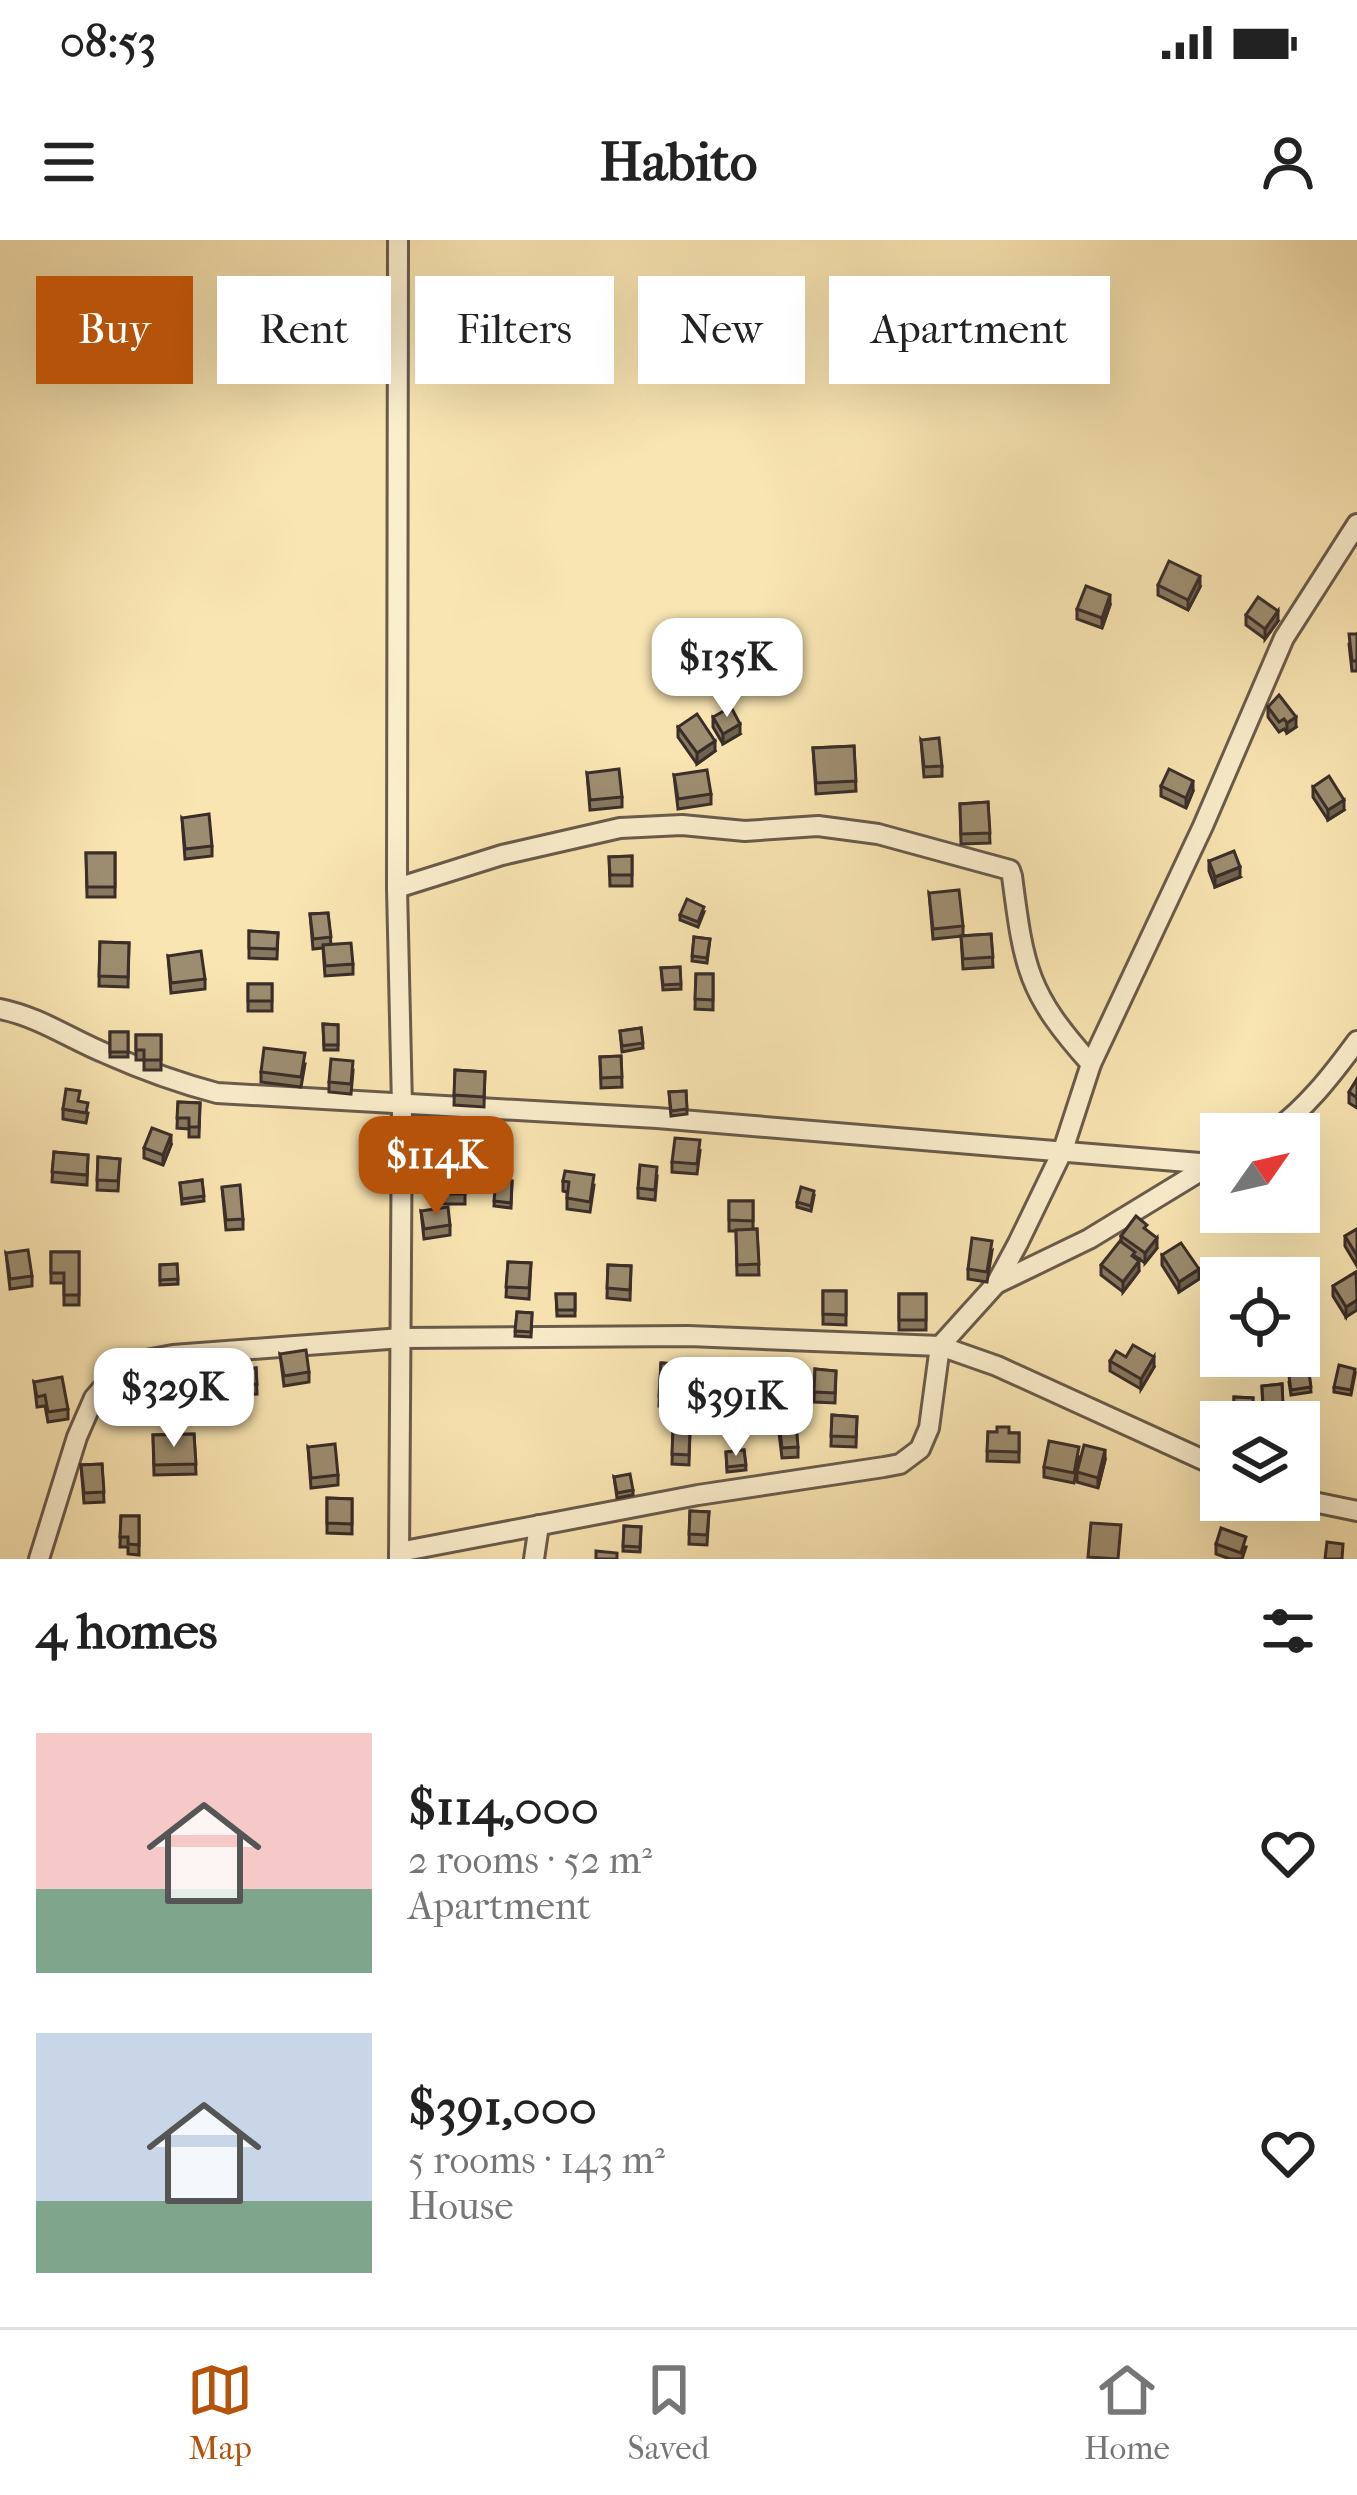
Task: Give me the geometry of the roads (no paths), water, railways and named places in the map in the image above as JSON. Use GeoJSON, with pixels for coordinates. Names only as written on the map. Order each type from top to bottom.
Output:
{"type":"FeatureCollection","features":[{"type":"Feature","properties":{"kind":"street"},"geometry":{"type":"LineString","coordinates":[[398,240],[399,1556],[698,1495],[900,1464],[920,1449],[929,1428],[940,1346],[996,1284],[1063,1150],[1091,1064],[1203,826],[1284,638],[1357,524]]}},
{"type":"Feature","properties":{"kind":"street"},"geometry":{"type":"LineString","coordinates":[[397,888],[502,855],[600,832],[682,825],[745,831],[818,826],[878,834],[998,864],[1012,876],[1022,954],[1039,1000],[1091,1064]]}},
{"type":"Feature","properties":{"kind":"street"},"geometry":{"type":"LineString","coordinates":[[0,1009],[44,1022],[166,1079],[217,1093],[680,1119],[1200,1161]]}},
{"type":"Feature","properties":{"kind":"street"},"geometry":{"type":"LineString","coordinates":[[1296,1113],[1357,1041]]}},
{"type":"Feature","properties":{"kind":"street"},"geometry":{"type":"LineString","coordinates":[[996,1284],[1089,1239],[1200,1172]]}},
{"type":"Feature","properties":{"kind":"street"},"geometry":{"type":"LineString","coordinates":[[39,1559],[94,1398],[114,1375],[135,1362],[173,1355],[402,1339],[688,1336],[940,1346],[997,1366],[1200,1458]]}},
{"type":"Feature","properties":{"kind":"street"},"geometry":{"type":"LineString","coordinates":[[1320,1503],[1357,1511]]}},
{"type":"Feature","properties":{"kind":"street"},"geometry":{"type":"LineString","coordinates":[[534,1559],[539,1525]]}}]}
